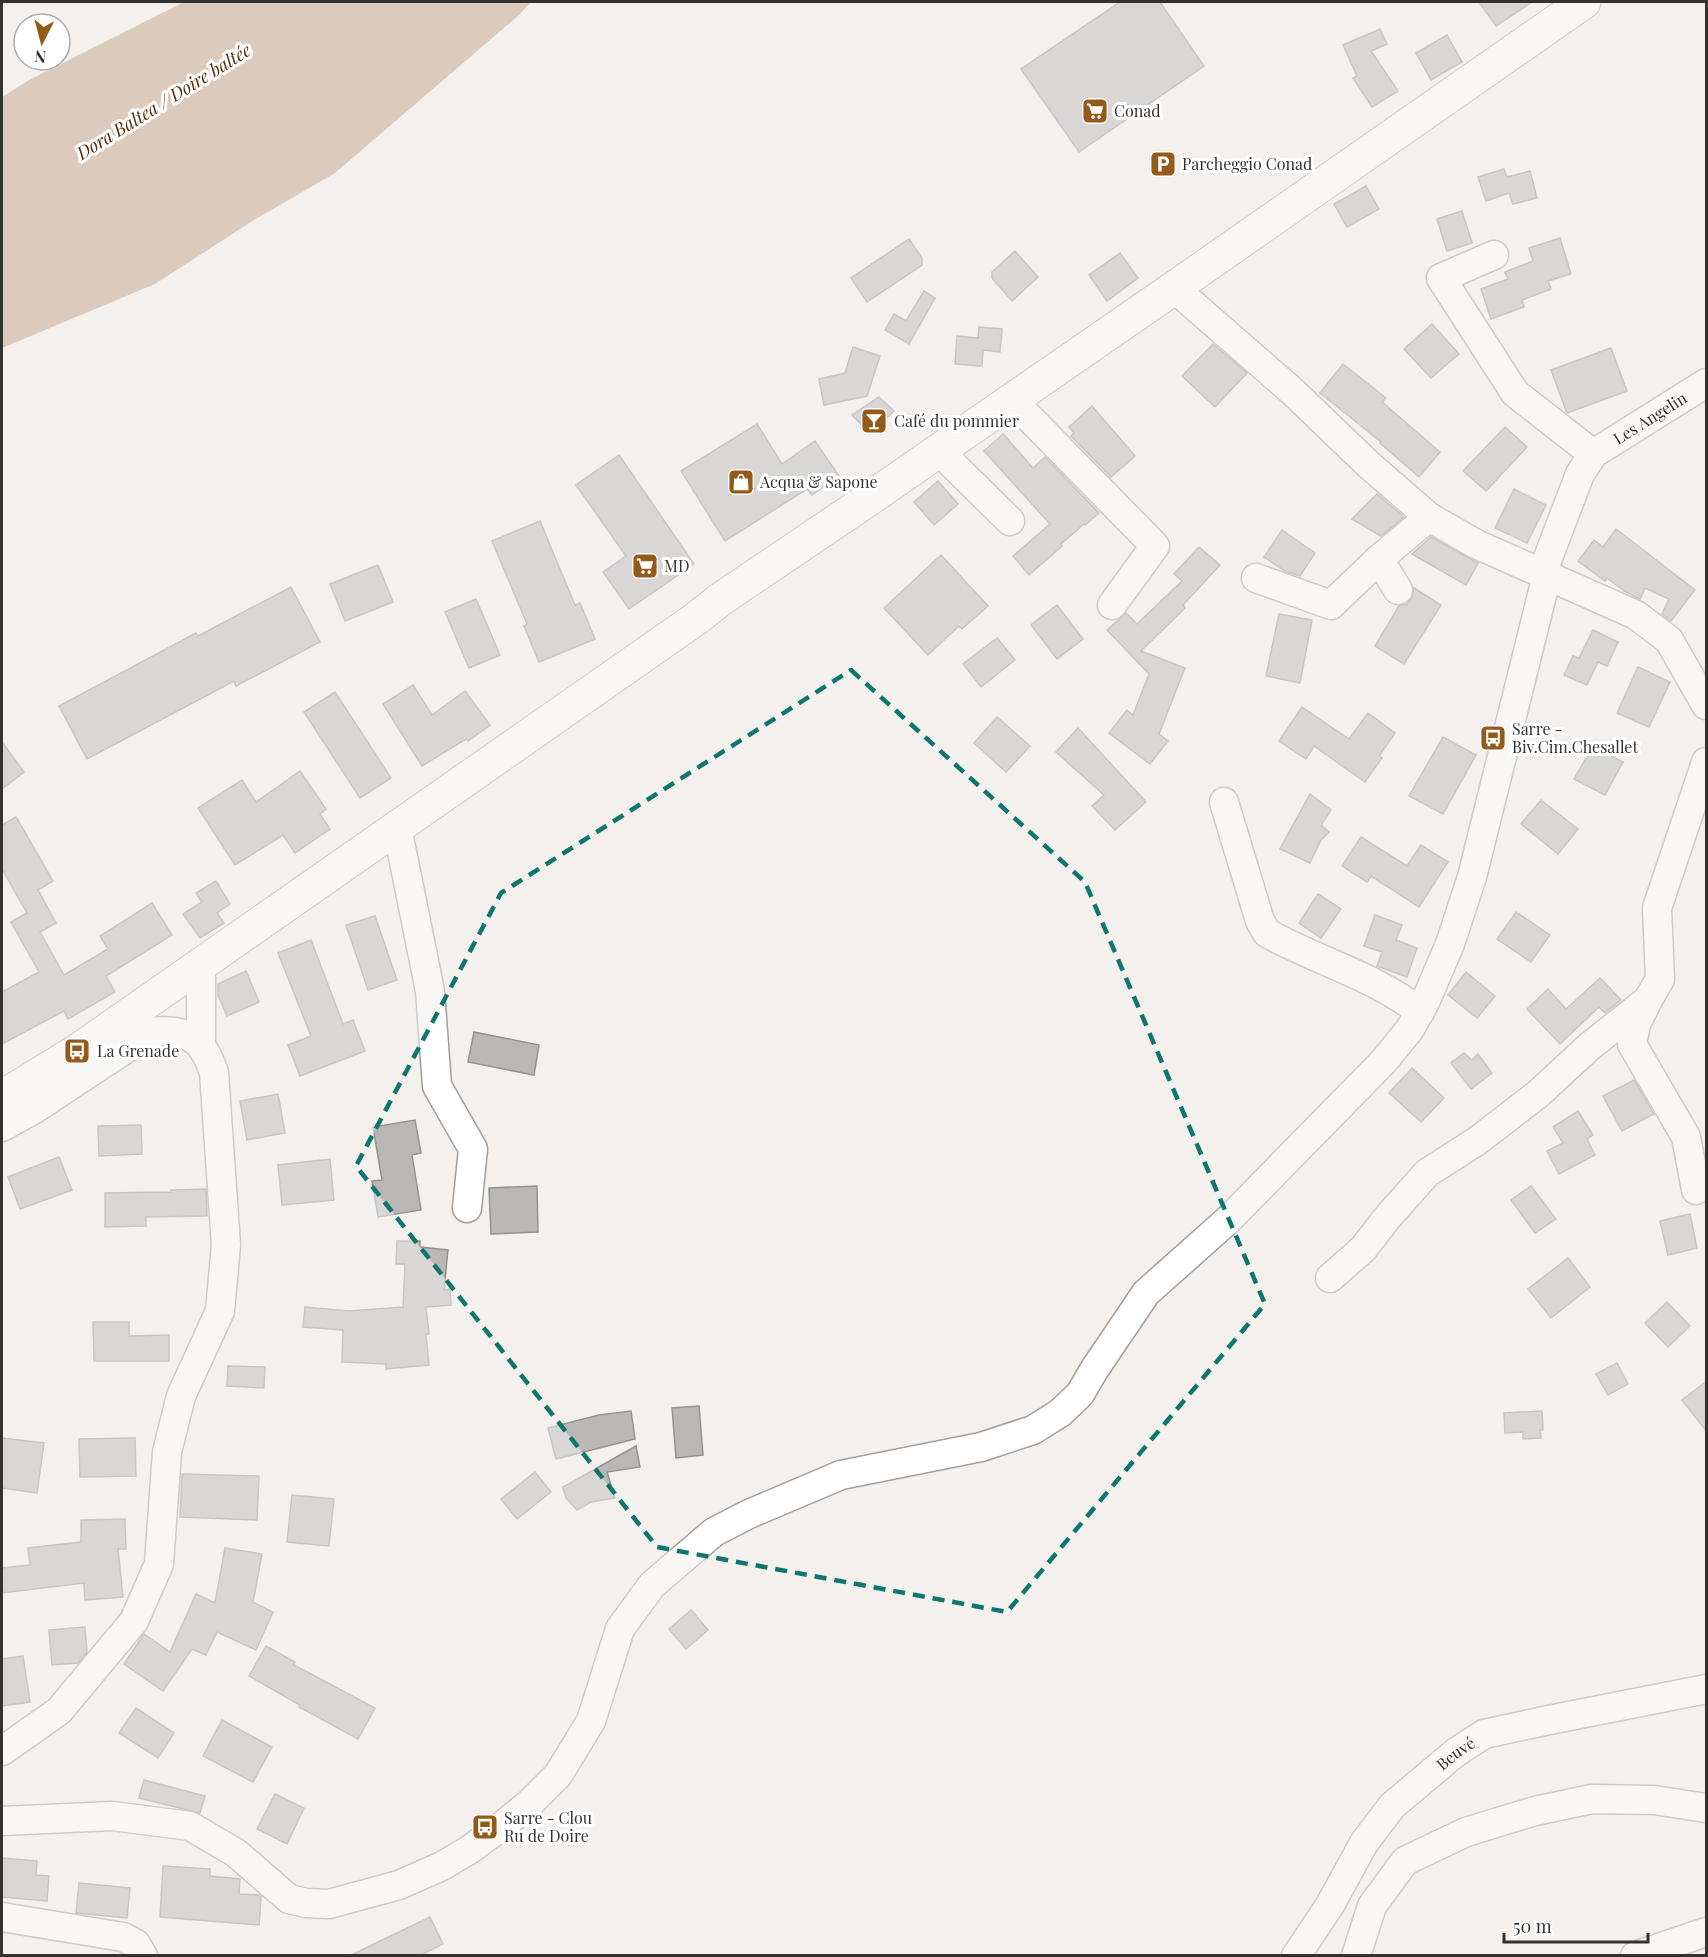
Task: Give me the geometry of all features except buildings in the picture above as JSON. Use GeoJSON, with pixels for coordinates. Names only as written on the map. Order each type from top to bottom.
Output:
{"type":"FeatureCollection","features":[{"type":"Feature","properties":{"kind":"main road"},"geometry":{"type":"LineString","coordinates":[[2,1097],[77,1051],[721,599],[939,451],[1584,2]]}},
{"type":"Feature","properties":{"kind":"street"},"geometry":{"type":"LineString","coordinates":[[2,1821],[112,1816],[190,1826],[236,1852],[289,1899],[306,1903],[329,1904],[399,1886],[441,1866],[502,1826],[530,1803],[558,1775],[591,1721],[620,1629],[652,1585],[714,1532],[749,1514],[841,1474],[981,1447],[1033,1430],[1060,1413],[1080,1394],[1146,1293],[1228,1220],[1384,1061],[1410,1029],[1450,944],[1472,877],[1546,575],[1546,564],[1580,474],[1593,454],[1515,393],[1441,278],[1494,255]]}},
{"type":"Feature","properties":{"kind":"street"},"geometry":{"type":"LineString","coordinates":[[1174,288],[1292,391],[1368,464],[1429,517],[1476,544],[1636,615],[1669,640],[1707,705]]}},
{"type":"Feature","properties":{"kind":"street","name":"Les Angelin"},"geometry":{"type":"LineString","coordinates":[[1593,454],[1707,383]]}},
{"type":"Feature","properties":{"kind":"street"},"geometry":{"type":"LineString","coordinates":[[1012,400],[1155,546],[1112,605]]}},
{"type":"Feature","properties":{"kind":"street"},"geometry":{"type":"LineString","coordinates":[[939,451],[1010,521]]}},
{"type":"Feature","properties":{"kind":"street"},"geometry":{"type":"LineString","coordinates":[[1256,578],[1331,606],[1379,559],[1429,517]]}},
{"type":"Feature","properties":{"kind":"street"},"geometry":{"type":"LineString","coordinates":[[1379,559],[1398,590]]}},
{"type":"Feature","properties":{"kind":"street"},"geometry":{"type":"LineString","coordinates":[[1696,1190],[1686,1137],[1632,1044],[1636,1024],[1660,979],[1657,908],[1707,762]]}},
{"type":"Feature","properties":{"kind":"street"},"geometry":{"type":"LineString","coordinates":[[1224,802],[1260,921],[1268,933],[1406,1000],[1420,1011]]}},
{"type":"Feature","properties":{"kind":"street"},"geometry":{"type":"LineString","coordinates":[[397,827],[430,991],[437,1086],[473,1149],[467,1208]]}},
{"type":"Feature","properties":{"kind":"street"},"geometry":{"type":"LineString","coordinates":[[201,964],[201,1045]]}},
{"type":"Feature","properties":{"kind":"street"},"geometry":{"type":"LineString","coordinates":[[1330,1278],[1363,1249],[1427,1173],[1477,1140],[1538,1094],[1590,1046],[1648,1000]]}},
{"type":"Feature","properties":{"kind":"street"},"geometry":{"type":"LineString","coordinates":[[2,1127],[33,1110],[151,1032],[169,1030],[189,1035],[201,1045],[208,1055],[214,1073],[226,1245],[220,1311],[181,1396],[167,1452],[159,1564],[134,1621],[59,1711],[2,1751]]}},
{"type":"Feature","properties":{"kind":"street","name":"Beuvé"},"geometry":{"type":"LineString","coordinates":[[1296,1956],[1330,1905],[1364,1843],[1392,1806],[1455,1753],[1484,1734],[1707,1689]]}},
{"type":"Feature","properties":{"kind":"street"},"geometry":{"type":"LineString","coordinates":[[1356,1956],[1372,1906],[1406,1862],[1466,1832],[1535,1810],[1592,1799],[1654,1800],[1707,1808]]}},
{"type":"Feature","properties":{"kind":"street"},"geometry":{"type":"LineString","coordinates":[[2,1917],[123,1937],[136,1944],[143,1956]]}},
{"type":"Feature","properties":{"kind":"street"},"geometry":{"type":"LineString","coordinates":[[1635,1956],[1707,1932]]}},
{"type":"Feature","properties":{"kind":"street"},"geometry":{"type":"LineString","coordinates":[[1692,1956],[1707,1952]]}},
{"type":"Feature","properties":{"kind":"highlighted area"},"geometry":{"type":"Polygon","coordinates":[[[851,670],[1085,882],[1265,1304],[1007,1612],[657,1547],[356,1166],[501,893],[851,670]]]}},
{"type":"Feature","properties":{"kind":"water","name":"Dora Baltea / Doire baltée"},"geometry":{"type":"Polygon","coordinates":[[[184,2],[531,2],[519,15],[335,173],[254,220],[155,284],[2,348],[2,97],[45,72],[72,72],[72,58],[184,2]]]}},
{"type":"Feature","properties":{"kind":"place","name":"Conad"},"geometry":{"type":"Point","coordinates":[1095,111]}},
{"type":"Feature","properties":{"kind":"place","name":"Parcheggio Conad"},"geometry":{"type":"Point","coordinates":[1163,164]}},
{"type":"Feature","properties":{"kind":"place","name":"Café du pommier"},"geometry":{"type":"Point","coordinates":[874,421]}},
{"type":"Feature","properties":{"kind":"place","name":"Acqua & Sapone"},"geometry":{"type":"Point","coordinates":[741,482]}},
{"type":"Feature","properties":{"kind":"place","name":"MD"},"geometry":{"type":"Point","coordinates":[645,566]}},
{"type":"Feature","properties":{"kind":"place","name":"Sarre - Biv.Cim.Chesallet"},"geometry":{"type":"Point","coordinates":[1493,738]}},
{"type":"Feature","properties":{"kind":"place","name":"La Grenade"},"geometry":{"type":"Point","coordinates":[77,1051]}},
{"type":"Feature","properties":{"kind":"place","name":"Sarre - Clou Ru de Doire"},"geometry":{"type":"Point","coordinates":[485,1827]}}]}
